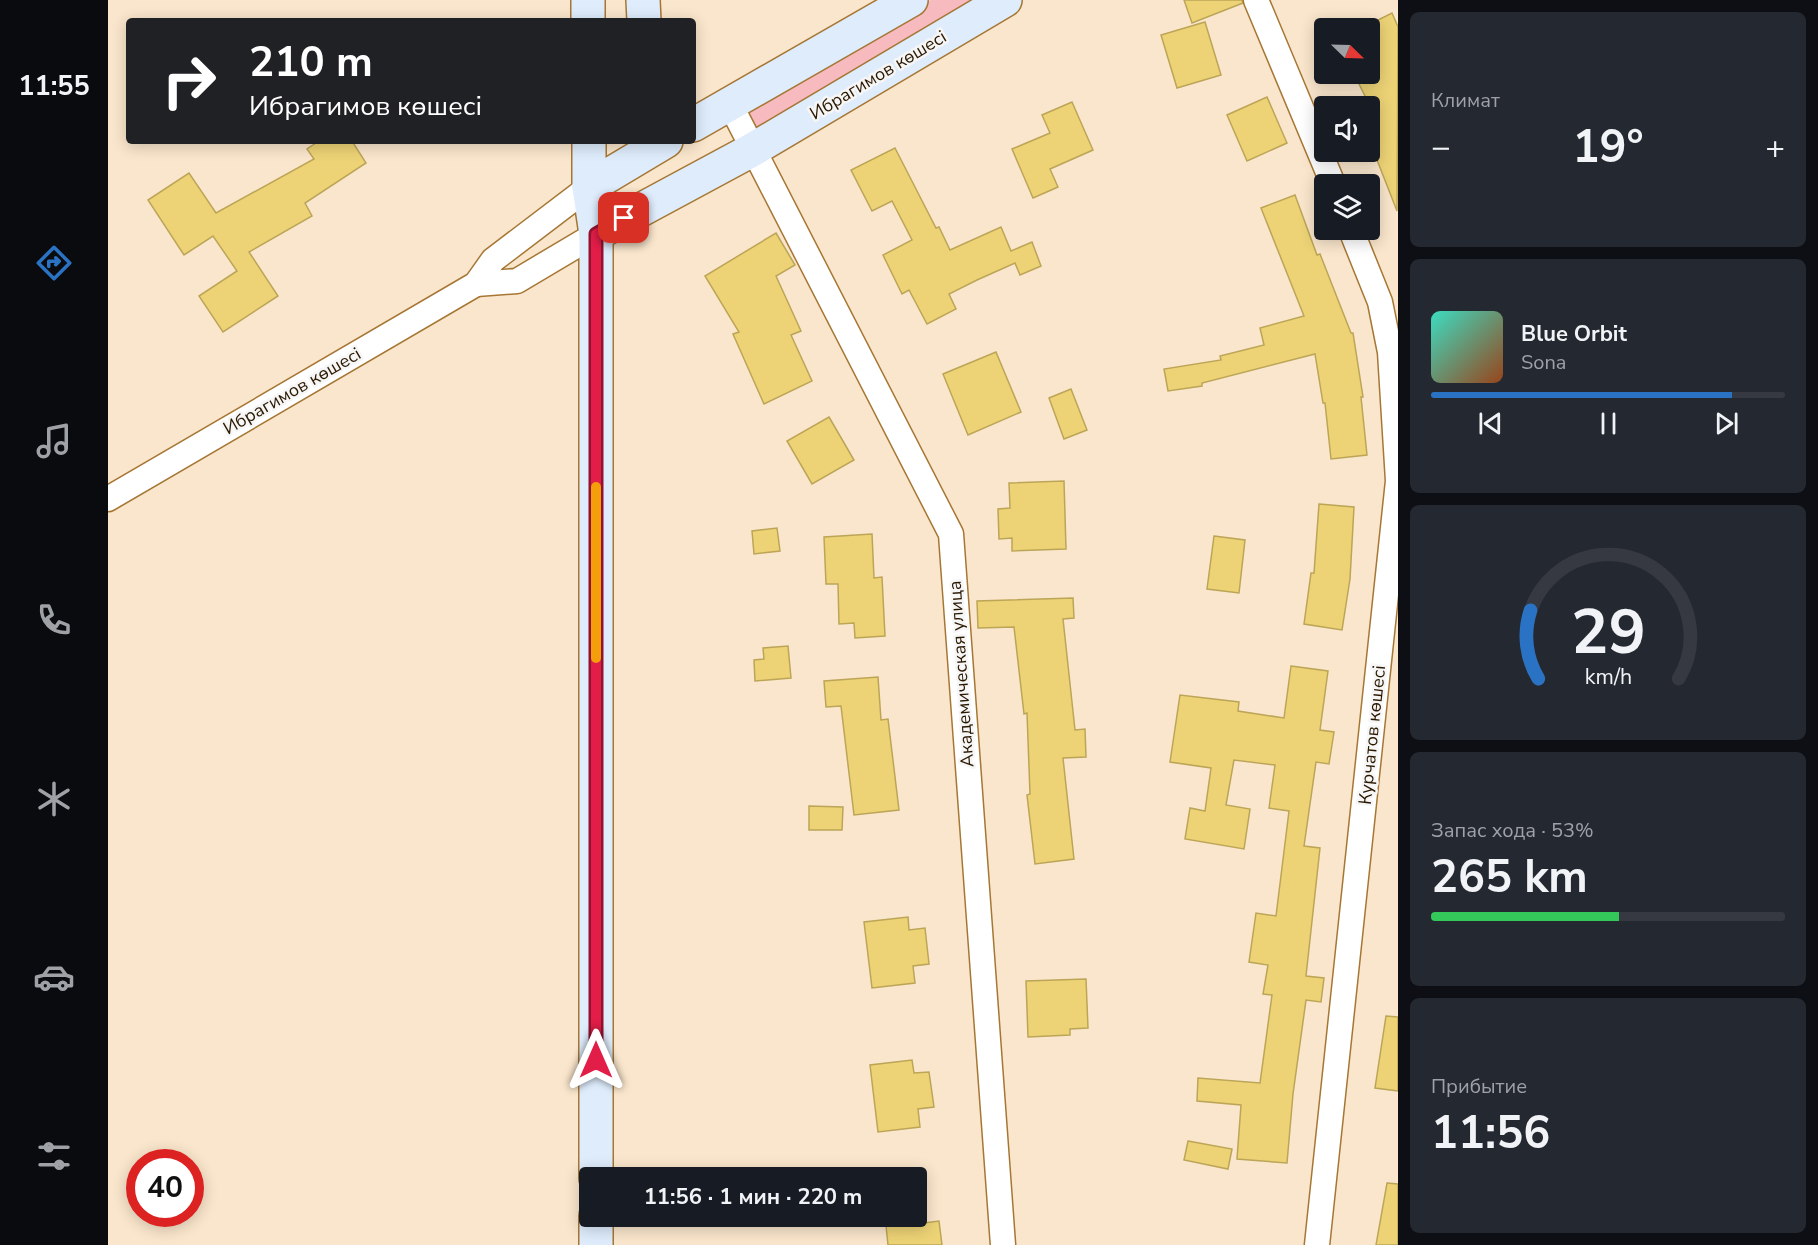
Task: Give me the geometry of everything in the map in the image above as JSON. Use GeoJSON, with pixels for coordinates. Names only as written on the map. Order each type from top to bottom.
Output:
{"type":"FeatureCollection","features":[{"type":"Feature","properties":{"kind":"street"},"geometry":{"type":"LineString","coordinates":[[588,0],[588,18]]}},
{"type":"Feature","properties":{"kind":"street"},"geometry":{"type":"LineString","coordinates":[[643,0],[644,18]]}},
{"type":"Feature","properties":{"kind":"street"},"geometry":{"type":"LineString","coordinates":[[696,123],[911,0]]}},
{"type":"Feature","properties":{"kind":"street","name":"Ибрагимов көшесі"},"geometry":{"type":"LineString","coordinates":[[476,284],[517,281],[596,234],[752,150],[1005,0]]}},
{"type":"Feature","properties":{"kind":"street"},"geometry":{"type":"LineString","coordinates":[[1256,0],[1329,174]]}},
{"type":"Feature","properties":{"kind":"street"},"geometry":{"type":"LineString","coordinates":[[730,104],[752,150]]}},
{"type":"Feature","properties":{"kind":"street"},"geometry":{"type":"LineString","coordinates":[[589,144],[589,187],[596,234],[596,1167]]}},
{"type":"Feature","properties":{"kind":"street","name":"Ибрагимов көшесі"},"geometry":{"type":"LineString","coordinates":[[108,499],[476,284],[493,260],[589,187],[653,145]]}},
{"type":"Feature","properties":{"kind":"street","name":"Академическая улица"},"geometry":{"type":"LineString","coordinates":[[752,150],[951,534],[1003,1245]]}},
{"type":"Feature","properties":{"kind":"street","name":"Курчатов көшесі"},"geometry":{"type":"LineString","coordinates":[[1317,1245],[1398,481],[1390,352],[1380,303],[1355,240]]}},
{"type":"Feature","properties":{"kind":"street"},"geometry":{"type":"LineString","coordinates":[[596,1227],[596,1245]]}},
{"type":"Feature","properties":{"kind":"shaded area"},"geometry":{"type":"Polygon","coordinates":[[[931,0],[997,0],[753,146],[737,118],[931,0]]]}},
{"type":"Feature","properties":{"kind":"building"},"geometry":{"type":"Polygon","coordinates":[[[1184,0],[1242,0],[1243,3],[1192,23],[1184,0]]]}},
{"type":"Feature","properties":{"kind":"building"},"geometry":{"type":"Polygon","coordinates":[[[1392,13],[1398,27],[1397,211],[1378,162],[1380,162],[1380,96],[1365,96],[1359,84],[1380,84],[1380,19],[1392,13]]]}},
{"type":"Feature","properties":{"kind":"building"},"geometry":{"type":"Polygon","coordinates":[[[1205,22],[1221,75],[1177,88],[1161,35],[1205,22]]]}},
{"type":"Feature","properties":{"kind":"building"},"geometry":{"type":"Polygon","coordinates":[[[1267,97],[1287,143],[1247,161],[1227,115],[1267,97]]]}},
{"type":"Feature","properties":{"kind":"building"},"geometry":{"type":"Polygon","coordinates":[[[1072,102],[1093,150],[1050,169],[1058,187],[1033,198],[1012,149],[1050,133],[1042,115],[1072,102]]]}},
{"type":"Feature","properties":{"kind":"building"},"geometry":{"type":"Polygon","coordinates":[[[314,144],[354,144],[366,163],[305,203],[312,216],[249,252],[278,296],[223,332],[199,296],[237,271],[213,236],[184,255],[148,200],[189,173],[216,213],[314,159],[307,149],[314,144]]]}},
{"type":"Feature","properties":{"kind":"building"},"geometry":{"type":"Polygon","coordinates":[[[895,148],[936,228],[939,227],[950,250],[1001,227],[1011,251],[1032,242],[1041,266],[1020,275],[1015,263],[949,294],[956,309],[927,324],[909,290],[902,294],[883,255],[912,240],[892,201],[872,211],[851,170],[895,148]]]}},
{"type":"Feature","properties":{"kind":"building"},"geometry":{"type":"Polygon","coordinates":[[[1295,195],[1317,255],[1320,254],[1351,333],[1353,333],[1363,397],[1361,397],[1367,455],[1331,459],[1325,403],[1323,403],[1315,354],[1202,383],[1202,386],[1168,391],[1164,369],[1221,360],[1220,356],[1264,345],[1260,328],[1304,316],[1261,208],[1295,195]]]}},
{"type":"Feature","properties":{"kind":"building"},"geometry":{"type":"Polygon","coordinates":[[[776,233],[795,265],[776,276],[801,331],[791,335],[812,381],[764,404],[733,334],[739,332],[705,276],[776,233]]]}},
{"type":"Feature","properties":{"kind":"building"},"geometry":{"type":"Polygon","coordinates":[[[996,352],[1021,412],[968,435],[943,374],[996,352]]]}},
{"type":"Feature","properties":{"kind":"building"},"geometry":{"type":"Polygon","coordinates":[[[1071,389],[1087,430],[1064,439],[1049,398],[1071,389]]]}},
{"type":"Feature","properties":{"kind":"building"},"geometry":{"type":"Polygon","coordinates":[[[829,417],[854,460],[812,484],[787,441],[829,417]]]}},
{"type":"Feature","properties":{"kind":"building"},"geometry":{"type":"Polygon","coordinates":[[[1064,481],[1066,549],[1012,551],[1012,538],[999,539],[998,509],[1010,508],[1009,483],[1064,481]]]}},
{"type":"Feature","properties":{"kind":"building"},"geometry":{"type":"Polygon","coordinates":[[[1319,504],[1354,507],[1350,579],[1342,630],[1304,624],[1311,573],[1314,573],[1319,504]]]}},
{"type":"Feature","properties":{"kind":"building"},"geometry":{"type":"Polygon","coordinates":[[[777,528],[780,551],[754,554],[752,531],[777,528]]]}},
{"type":"Feature","properties":{"kind":"building"},"geometry":{"type":"Polygon","coordinates":[[[872,534],[874,578],[882,577],[885,636],[855,638],[854,623],[839,624],[838,584],[826,584],[824,537],[872,534]]]}},
{"type":"Feature","properties":{"kind":"building"},"geometry":{"type":"Polygon","coordinates":[[[1214,536],[1245,540],[1239,593],[1207,589],[1214,536]]]}},
{"type":"Feature","properties":{"kind":"building"},"geometry":{"type":"Polygon","coordinates":[[[1073,598],[1074,618],[1063,619],[1075,730],[1085,729],[1086,757],[1063,758],[1074,859],[1035,864],[1027,795],[1030,794],[1027,713],[1024,714],[1014,627],[978,628],[977,601],[1073,598]]]}},
{"type":"Feature","properties":{"kind":"building"},"geometry":{"type":"Polygon","coordinates":[[[788,646],[791,678],[755,681],[754,660],[764,659],[763,648],[788,646]]]}},
{"type":"Feature","properties":{"kind":"building"},"geometry":{"type":"Polygon","coordinates":[[[1291,666],[1328,671],[1320,730],[1334,732],[1329,764],[1316,762],[1304,846],[1320,848],[1306,976],[1324,978],[1321,1002],[1306,1000],[1293,1094],[1287,1163],[1237,1159],[1241,1105],[1197,1101],[1198,1078],[1260,1083],[1272,995],[1263,994],[1268,965],[1249,962],[1256,913],[1276,916],[1289,811],[1269,808],[1275,765],[1234,760],[1226,805],[1250,809],[1244,849],[1185,839],[1190,808],[1205,811],[1211,768],[1170,762],[1180,695],[1239,702],[1238,711],[1284,718],[1291,666]]]}},
{"type":"Feature","properties":{"kind":"building"},"geometry":{"type":"Polygon","coordinates":[[[878,677],[881,720],[888,719],[899,810],[854,815],[841,706],[826,707],[824,681],[878,677]]]}},
{"type":"Feature","properties":{"kind":"building"},"geometry":{"type":"Polygon","coordinates":[[[809,806],[843,807],[842,830],[809,830],[809,806]]]}},
{"type":"Feature","properties":{"kind":"building"},"geometry":{"type":"Polygon","coordinates":[[[908,917],[909,930],[925,928],[929,964],[913,966],[915,983],[872,988],[864,922],[908,917]]]}},
{"type":"Feature","properties":{"kind":"building"},"geometry":{"type":"Polygon","coordinates":[[[1086,979],[1088,1028],[1070,1029],[1070,1035],[1028,1037],[1026,981],[1086,979]]]}},
{"type":"Feature","properties":{"kind":"building"},"geometry":{"type":"Polygon","coordinates":[[[1386,1016],[1398,1017],[1398,1091],[1375,1088],[1386,1016]]]}},
{"type":"Feature","properties":{"kind":"building"},"geometry":{"type":"Polygon","coordinates":[[[912,1060],[914,1073],[929,1072],[934,1107],[918,1109],[920,1127],[878,1132],[870,1065],[912,1060]]]}},
{"type":"Feature","properties":{"kind":"building"},"geometry":{"type":"Polygon","coordinates":[[[1188,1141],[1232,1149],[1228,1169],[1184,1160],[1188,1141]]]}},
{"type":"Feature","properties":{"kind":"building"},"geometry":{"type":"Polygon","coordinates":[[[1387,1183],[1398,1184],[1398,1245],[1376,1245],[1387,1183]]]}},
{"type":"Feature","properties":{"kind":"building"},"geometry":{"type":"Polygon","coordinates":[[[939,1221],[942,1245],[888,1245],[886,1227],[927,1227],[927,1223],[939,1221]]]}},
{"type":"Feature","properties":{"kind":"slow traffic"},"geometry":{"type":"LineString","coordinates":[[596,487],[596,658]]}},
{"type":"Feature","properties":{"kind":"route"},"geometry":{"type":"LineString","coordinates":[[596,1060],[596,234],[624,218]]}}]}
